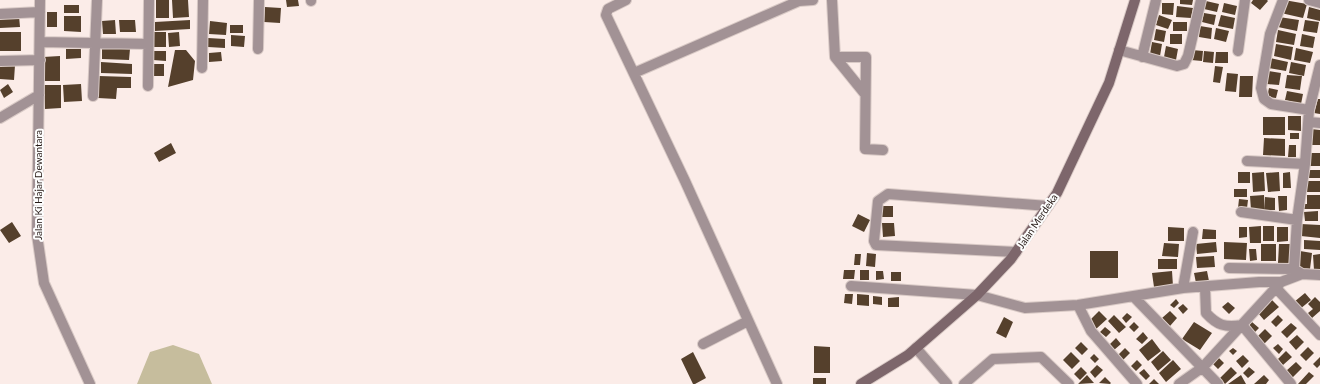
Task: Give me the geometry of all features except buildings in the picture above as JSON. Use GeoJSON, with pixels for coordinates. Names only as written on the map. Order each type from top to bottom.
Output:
{"type":"FeatureCollection","features":[{"type":"Feature","properties":{"kind":"street","name":"Jalan Ki Hajar Dewantara"},"geometry":{"type":"LineString","coordinates":[[40,0],[37,235],[44,283],[90,384]]}},
{"type":"Feature","properties":{"kind":"street"},"geometry":{"type":"LineString","coordinates":[[93,96],[94,43],[97,0]]}},
{"type":"Feature","properties":{"kind":"street"},"geometry":{"type":"LineString","coordinates":[[148,86],[149,0]]}},
{"type":"Feature","properties":{"kind":"street"},"geometry":{"type":"LineString","coordinates":[[202,68],[203,0]]}},
{"type":"Feature","properties":{"kind":"street"},"geometry":{"type":"LineString","coordinates":[[258,48],[259,0]]}},
{"type":"Feature","properties":{"kind":"street"},"geometry":{"type":"LineString","coordinates":[[626,0],[608,9],[606,15],[777,384]]}},
{"type":"Feature","properties":{"kind":"street"},"geometry":{"type":"LineString","coordinates":[[634,73],[800,1],[813,0]]}},
{"type":"Feature","properties":{"kind":"street"},"geometry":{"type":"LineString","coordinates":[[832,0],[835,57],[865,94]]}},
{"type":"Feature","properties":{"kind":"street","name":"Jalan Merdeka"},"geometry":{"type":"LineString","coordinates":[[861,384],[908,356],[977,295],[1016,252],[1056,193],[1109,83],[1135,0]]}},
{"type":"Feature","properties":{"kind":"street"},"geometry":{"type":"LineString","coordinates":[[1142,57],[1156,0]]}},
{"type":"Feature","properties":{"kind":"street"},"geometry":{"type":"LineString","coordinates":[[1119,50],[1177,66],[1184,64],[1188,56],[1201,0]]}},
{"type":"Feature","properties":{"kind":"street"},"geometry":{"type":"LineString","coordinates":[[1238,51],[1245,0]]}},
{"type":"Feature","properties":{"kind":"street"},"geometry":{"type":"LineString","coordinates":[[1283,0],[1270,34],[1260,88],[1264,99],[1270,104],[1310,110]]}},
{"type":"Feature","properties":{"kind":"street"},"geometry":{"type":"LineString","coordinates":[[1310,0],[1320,3]]}},
{"type":"Feature","properties":{"kind":"street"},"geometry":{"type":"LineString","coordinates":[[0,14],[40,12]]}},
{"type":"Feature","properties":{"kind":"street"},"geometry":{"type":"LineString","coordinates":[[40,42],[148,44]]}},
{"type":"Feature","properties":{"kind":"street"},"geometry":{"type":"LineString","coordinates":[[835,57],[866,57],[865,149],[884,150]]}},
{"type":"Feature","properties":{"kind":"street"},"geometry":{"type":"LineString","coordinates":[[0,61],[40,60]]}},
{"type":"Feature","properties":{"kind":"street"},"geometry":{"type":"LineString","coordinates":[[1298,271],[1297,220],[1305,164],[1310,110],[1320,65]]}},
{"type":"Feature","properties":{"kind":"street"},"geometry":{"type":"LineString","coordinates":[[0,118],[39,95]]}},
{"type":"Feature","properties":{"kind":"street"},"geometry":{"type":"LineString","coordinates":[[1309,122],[1320,123]]}},
{"type":"Feature","properties":{"kind":"street"},"geometry":{"type":"LineString","coordinates":[[1247,161],[1305,164]]}},
{"type":"Feature","properties":{"kind":"street"},"geometry":{"type":"LineString","coordinates":[[1016,252],[876,245],[874,241],[878,201],[888,194],[1048,206]]}},
{"type":"Feature","properties":{"kind":"street"},"geometry":{"type":"LineString","coordinates":[[1241,212],[1297,220]]}},
{"type":"Feature","properties":{"kind":"street"},"geometry":{"type":"LineString","coordinates":[[1183,288],[1193,232]]}},
{"type":"Feature","properties":{"kind":"street"},"geometry":{"type":"LineString","coordinates":[[1229,268],[1298,271],[1320,275]]}},
{"type":"Feature","properties":{"kind":"street"},"geometry":{"type":"LineString","coordinates":[[1179,384],[1203,367],[1278,285],[1298,271]]}},
{"type":"Feature","properties":{"kind":"street"},"geometry":{"type":"LineString","coordinates":[[851,286],[977,295],[1025,308],[1078,305],[1183,288],[1259,282],[1278,285],[1320,335]]}},
{"type":"Feature","properties":{"kind":"street"},"geometry":{"type":"LineString","coordinates":[[1205,287],[1204,307],[1209,317],[1219,325],[1229,327],[1242,325]]}},
{"type":"Feature","properties":{"kind":"street"},"geometry":{"type":"LineString","coordinates":[[1134,296],[1218,384]]}},
{"type":"Feature","properties":{"kind":"street"},"geometry":{"type":"LineString","coordinates":[[1078,305],[1091,331],[1137,384]]}},
{"type":"Feature","properties":{"kind":"street"},"geometry":{"type":"LineString","coordinates":[[703,344],[748,321]]}},
{"type":"Feature","properties":{"kind":"street"},"geometry":{"type":"LineString","coordinates":[[1242,325],[1291,384]]}},
{"type":"Feature","properties":{"kind":"street"},"geometry":{"type":"LineString","coordinates":[[916,348],[947,384]]}},
{"type":"Feature","properties":{"kind":"street"},"geometry":{"type":"LineString","coordinates":[[964,384],[993,359],[1041,357],[1069,384]]}},
{"type":"Feature","properties":{"kind":"shaded area"},"geometry":{"type":"Polygon","coordinates":[[[173,345],[199,354],[212,384],[137,384],[150,352],[173,345]]]}}]}
